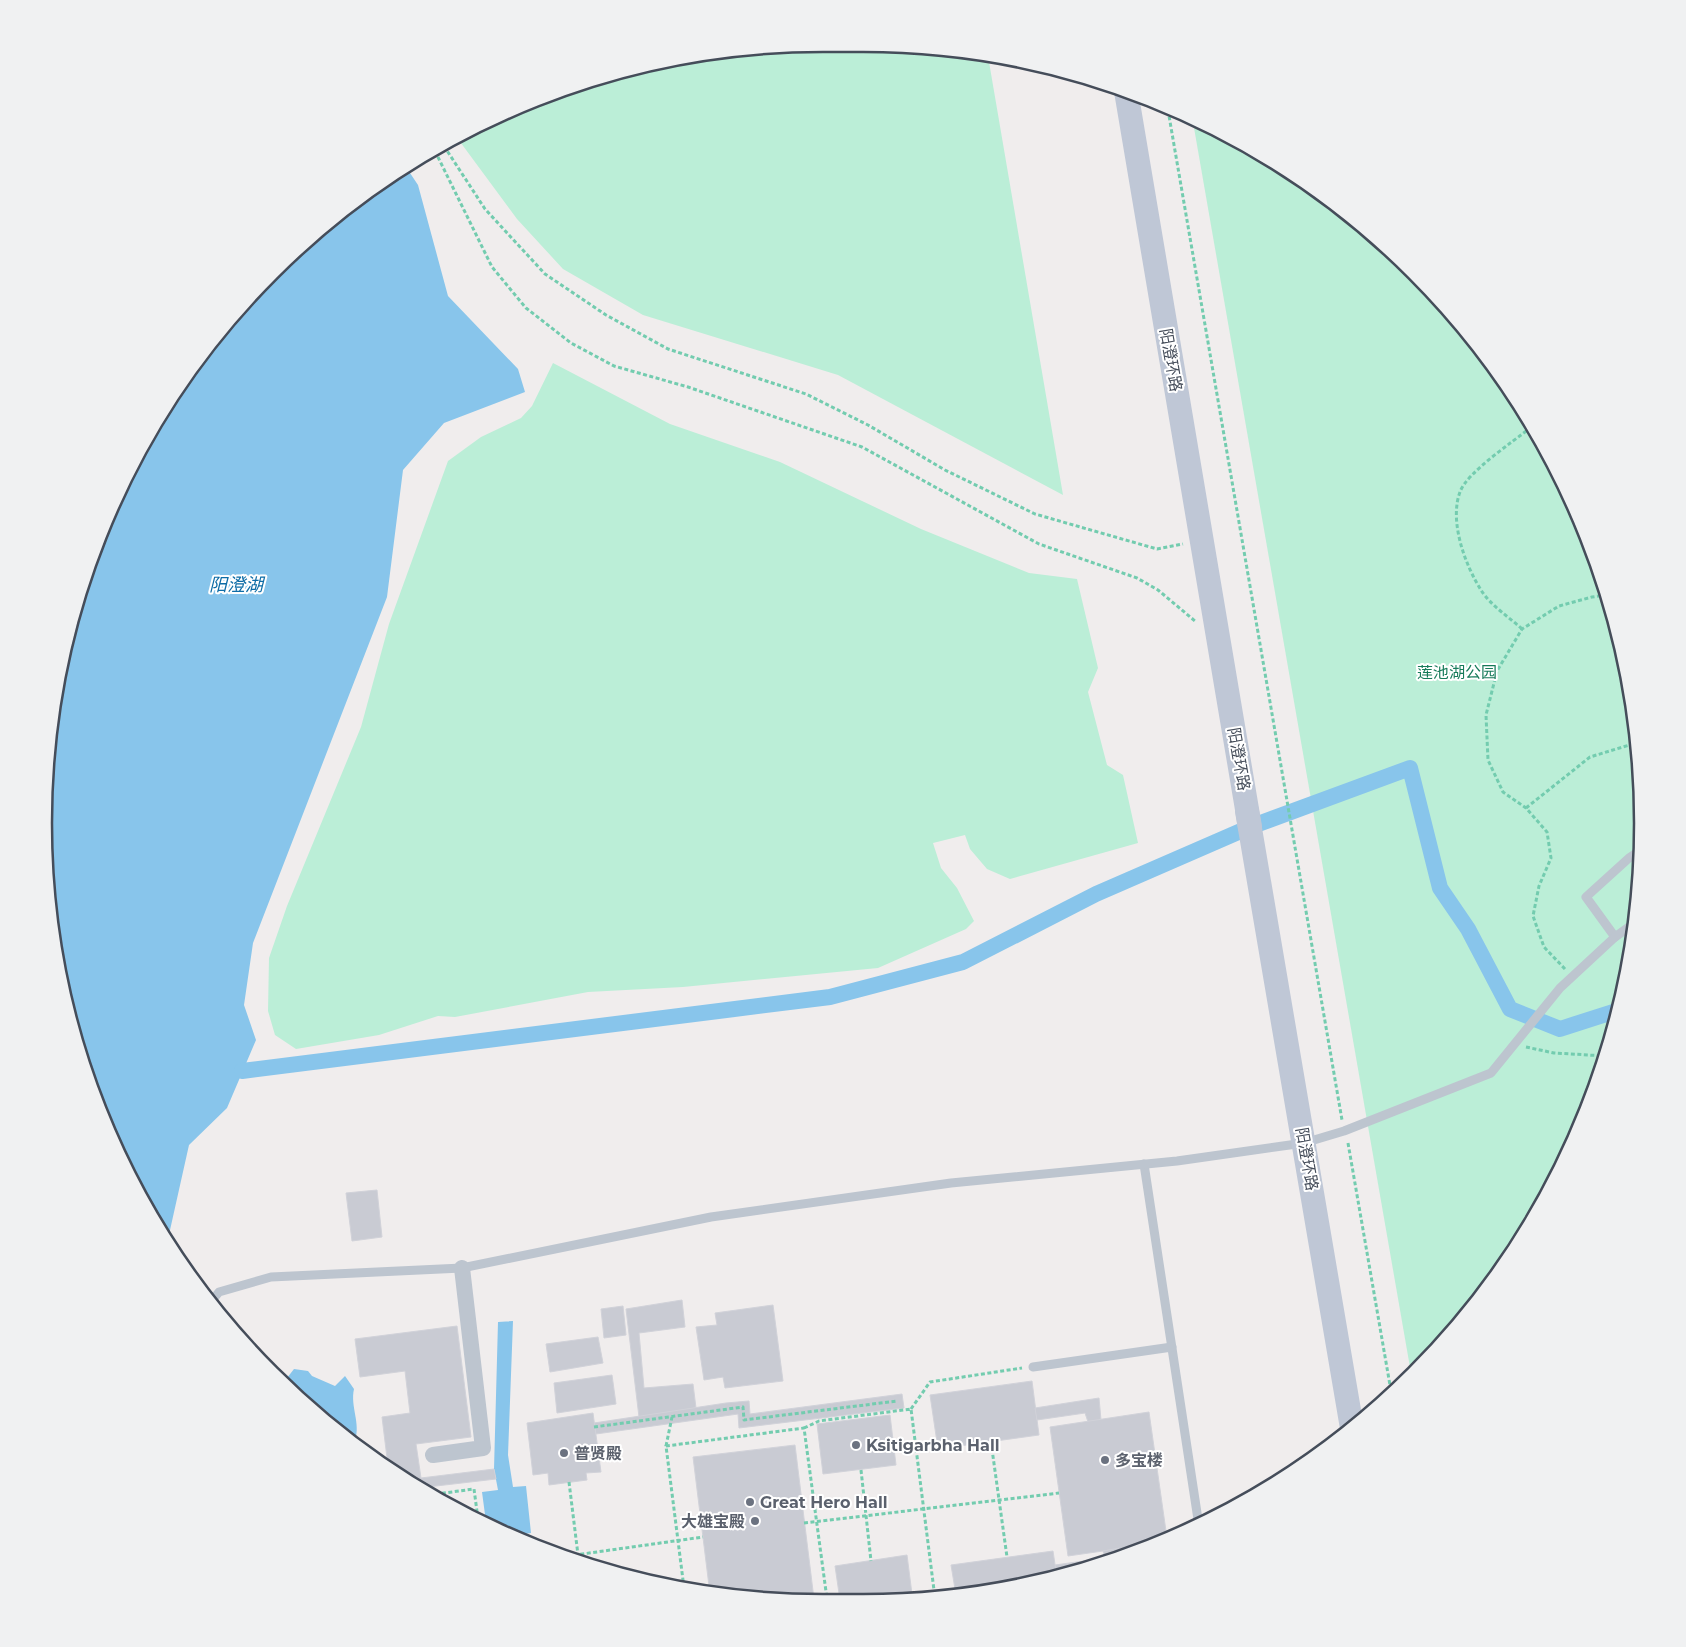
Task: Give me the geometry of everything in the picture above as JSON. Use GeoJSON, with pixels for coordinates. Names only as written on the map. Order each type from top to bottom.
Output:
{"type":"FeatureCollection","features":[{"type":"Feature","properties":{"kind":"main road","name":"阳澄环路"},"geometry":{"type":"LineString","coordinates":[[1127,100],[1351,1420]]}},
{"type":"Feature","properties":{"kind":"street"},"geometry":{"type":"LineString","coordinates":[[433,1455],[483,1448],[462,1268]]}},
{"type":"Feature","properties":{"kind":"lane"},"geometry":{"type":"LineString","coordinates":[[1615,937],[1586,897],[1633,856]]}},
{"type":"Feature","properties":{"kind":"lane"},"geometry":{"type":"LineString","coordinates":[[215,1297],[219,1292],[271,1277],[462,1268],[711,1217],[950,1183],[1144,1164],[1304,1143],[1344,1131],[1491,1072],[1552,998],[1573,976],[1626,929]]}},
{"type":"Feature","properties":{"kind":"lane"},"geometry":{"type":"LineString","coordinates":[[1144,1164],[1198,1518]]}},
{"type":"Feature","properties":{"kind":"lane"},"geometry":{"type":"LineString","coordinates":[[1033,1367],[1172,1347]]}},
{"type":"Feature","properties":{"kind":"path"},"geometry":{"type":"LineString","coordinates":[[1169,116],[1344,1131],[1350,1151],[1390,1385]]}},
{"type":"Feature","properties":{"kind":"path"},"geometry":{"type":"LineString","coordinates":[[447,151],[486,210],[545,274],[606,315],[668,349],[806,394],[868,425],[945,470],[1035,514],[1157,549],[1202,540]]}},
{"type":"Feature","properties":{"kind":"path"},"geometry":{"type":"LineString","coordinates":[[438,156],[492,267],[526,308],[571,343],[614,366],[688,387],[862,447],[1039,544],[1137,578],[1158,590],[1198,624]]}},
{"type":"Feature","properties":{"kind":"path"},"geometry":{"type":"LineString","coordinates":[[1522,629],[1482,591],[1464,557],[1456,519],[1460,491],[1478,470],[1526,431]]}},
{"type":"Feature","properties":{"kind":"path"},"geometry":{"type":"LineString","coordinates":[[1573,976],[1544,947],[1533,916],[1539,886],[1551,858],[1547,832],[1526,808],[1503,792],[1488,760],[1486,715],[1497,671],[1522,629],[1559,606],[1599,596]]}},
{"type":"Feature","properties":{"kind":"path"},"geometry":{"type":"LineString","coordinates":[[1526,808],[1590,757],[1629,745]]}},
{"type":"Feature","properties":{"kind":"path"},"geometry":{"type":"LineString","coordinates":[[1518,1041],[1526,1046],[1554,1053],[1598,1056]]}},
{"type":"Feature","properties":{"kind":"path"},"geometry":{"type":"LineString","coordinates":[[934,1591],[911,1408],[930,1382],[1033,1367]]}},
{"type":"Feature","properties":{"kind":"path"},"geometry":{"type":"LineString","coordinates":[[594,1427],[743,1407],[744,1420],[897,1401]]}},
{"type":"Feature","properties":{"kind":"path"},"geometry":{"type":"LineString","coordinates":[[666,1446],[804,1428],[819,1421],[911,1408]]}},
{"type":"Feature","properties":{"kind":"path"},"geometry":{"type":"LineString","coordinates":[[672,1417],[666,1446],[683,1582]]}},
{"type":"Feature","properties":{"kind":"path"},"geometry":{"type":"LineString","coordinates":[[804,1428],[826,1594]]}},
{"type":"Feature","properties":{"kind":"path"},"geometry":{"type":"LineString","coordinates":[[991,1442],[1007,1558]]}},
{"type":"Feature","properties":{"kind":"path"},"geometry":{"type":"LineString","coordinates":[[860,1470],[871,1561]]}},
{"type":"Feature","properties":{"kind":"path"},"geometry":{"type":"LineString","coordinates":[[569,1482],[578,1554],[703,1537]]}},
{"type":"Feature","properties":{"kind":"path"},"geometry":{"type":"LineString","coordinates":[[442,1493],[474,1489],[477,1512]]}},
{"type":"Feature","properties":{"kind":"path"},"geometry":{"type":"LineString","coordinates":[[804,1523],[1059,1493]]}},
{"type":"Feature","properties":{"kind":"green space"},"geometry":{"type":"Polygon","coordinates":[[[862,52],[913,54],[989,63],[1063,495],[838,375],[643,315],[563,269],[517,219],[461,143],[528,111],[576,93],[673,67],[773,54],[862,52]]]}},
{"type":"Feature","properties":{"kind":"green space","name":"莲池湖公园"},"geometry":{"type":"Polygon","coordinates":[[[1194,127],[1248,156],[1291,182],[1332,212],[1408,278],[1474,354],[1504,395],[1530,438],[1554,482],[1575,528],[1593,576],[1619,673],[1632,773],[1634,824],[1632,874],[1619,974],[1593,1071],[1575,1119],[1554,1165],[1504,1252],[1474,1293],[1410,1367],[1194,127]]]}},
{"type":"Feature","properties":{"kind":"green space"},"geometry":{"type":"Polygon","coordinates":[[[553,363],[670,424],[780,462],[921,529],[1029,573],[1077,579],[1098,668],[1088,692],[1107,765],[1123,775],[1138,843],[1010,879],[987,869],[970,849],[965,835],[933,843],[941,868],[957,888],[974,921],[966,929],[878,968],[683,987],[588,992],[455,1017],[438,1016],[379,1035],[296,1049],[275,1035],[268,1011],[269,958],[287,906],[361,727],[389,624],[448,461],[481,437],[521,418],[532,406],[553,363]]]}},
{"type":"Feature","properties":{"kind":"water","name":"阳澄湖"},"geometry":{"type":"Polygon","coordinates":[[[410,173],[418,185],[448,296],[518,369],[525,392],[444,423],[403,470],[387,597],[253,943],[244,1005],[256,1040],[227,1108],[189,1145],[170,1232],[132,1165],[111,1119],[93,1071],[67,974],[54,874],[52,824],[54,773],[67,673],[93,576],[111,528],[132,482],[182,395],[244,315],[278,278],[354,212],[410,173]]]}},
{"type":"Feature","properties":{"kind":"water"},"geometry":{"type":"Polygon","coordinates":[[[513,1321],[508,1455],[513,1487],[526,1486],[531,1533],[524,1534],[485,1516],[482,1492],[498,1490],[494,1469],[498,1322],[513,1321]]]}},
{"type":"Feature","properties":{"kind":"water"},"geometry":{"type":"Polygon","coordinates":[[[294,1369],[308,1371],[312,1376],[335,1386],[345,1376],[354,1389],[353,1402],[357,1428],[356,1437],[315,1403],[287,1378],[294,1369]]]}},
{"type":"Feature","properties":{"kind":"building"},"geometry":{"type":"Polygon","coordinates":[[[377,1190],[382,1237],[352,1241],[346,1193],[377,1190]]]}},
{"type":"Feature","properties":{"kind":"building"},"geometry":{"type":"Polygon","coordinates":[[[682,1300],[685,1327],[639,1333],[644,1388],[693,1384],[696,1408],[639,1417],[626,1309],[682,1300]]]}},
{"type":"Feature","properties":{"kind":"building"},"geometry":{"type":"Polygon","coordinates":[[[773,1305],[783,1381],[725,1388],[723,1377],[704,1380],[696,1327],[717,1325],[715,1313],[773,1305]]]}},
{"type":"Feature","properties":{"kind":"building"},"geometry":{"type":"Polygon","coordinates":[[[623,1306],[626,1335],[604,1338],[601,1309],[623,1306]]]}},
{"type":"Feature","properties":{"kind":"building"},"geometry":{"type":"Polygon","coordinates":[[[457,1326],[471,1437],[416,1444],[421,1478],[494,1469],[496,1479],[431,1487],[387,1459],[382,1417],[410,1413],[405,1371],[360,1377],[355,1339],[457,1326]]]}},
{"type":"Feature","properties":{"kind":"building"},"geometry":{"type":"Polygon","coordinates":[[[598,1337],[603,1363],[550,1372],[546,1344],[598,1337]]]}},
{"type":"Feature","properties":{"kind":"building"},"geometry":{"type":"Polygon","coordinates":[[[612,1375],[616,1404],[557,1413],[554,1383],[612,1375]]]}},
{"type":"Feature","properties":{"kind":"building"},"geometry":{"type":"Polygon","coordinates":[[[1032,1381],[1039,1435],[938,1449],[930,1395],[1032,1381]]]}},
{"type":"Feature","properties":{"kind":"building"},"geometry":{"type":"Polygon","coordinates":[[[902,1394],[904,1408],[739,1428],[738,1414],[596,1434],[594,1423],[726,1403],[749,1401],[750,1414],[902,1394]]]}},
{"type":"Feature","properties":{"kind":"building"},"geometry":{"type":"Polygon","coordinates":[[[1099,1398],[1101,1420],[1088,1422],[1085,1413],[1037,1420],[1035,1408],[1099,1398]]]}},
{"type":"Feature","properties":{"kind":"building","name":"多宝楼"},"geometry":{"type":"Polygon","coordinates":[[[1149,1412],[1166,1532],[1127,1548],[1068,1556],[1050,1427],[1149,1412]]]}},
{"type":"Feature","properties":{"kind":"building","name":"普贤殿"},"geometry":{"type":"Polygon","coordinates":[[[593,1413],[601,1472],[586,1473],[587,1480],[549,1485],[548,1473],[533,1475],[527,1423],[593,1413]]]}},
{"type":"Feature","properties":{"kind":"building","name":"Ksitigarbha Hall"},"geometry":{"type":"Polygon","coordinates":[[[890,1415],[896,1465],[823,1474],[817,1424],[890,1415]]]}},
{"type":"Feature","properties":{"kind":"building","name":"Great Hero Hall"},"geometry":{"type":"Polygon","coordinates":[[[795,1445],[813,1594],[773,1593],[709,1586],[693,1457],[795,1445]]]}},
{"type":"Feature","properties":{"kind":"building"},"geometry":{"type":"Polygon","coordinates":[[[1120,1548],[1120,1550],[1104,1556],[1103,1551],[1120,1548]]]}},
{"type":"Feature","properties":{"kind":"building"},"geometry":{"type":"Polygon","coordinates":[[[1053,1551],[1056,1570],[1013,1580],[955,1589],[951,1565],[1053,1551]]]}},
{"type":"Feature","properties":{"kind":"building"},"geometry":{"type":"Polygon","coordinates":[[[907,1555],[912,1593],[839,1594],[835,1566],[907,1555]]]}},
{"type":"Feature","properties":{"kind":"building"},"geometry":{"type":"Polygon","coordinates":[[[1088,1560],[1056,1570],[1055,1565],[1088,1560]]]}},
{"type":"Feature","properties":{"kind":"waterway"},"geometry":{"type":"LineString","coordinates":[[242,1071],[830,997],[963,962],[1096,894],[1250,827],[1410,768],[1440,888],[1468,929],[1510,1009],[1560,1029],[1609,1013]]}},
{"type":"Feature","properties":{"kind":"place","name":"Ksitigarbha Hall"},"geometry":{"type":"Point","coordinates":[856,1445]}},
{"type":"Feature","properties":{"kind":"place","name":"普贤殿"},"geometry":{"type":"Point","coordinates":[564,1453]}},
{"type":"Feature","properties":{"kind":"place","name":"多宝楼"},"geometry":{"type":"Point","coordinates":[1105,1460]}},
{"type":"Feature","properties":{"kind":"place","name":"Great Hero Hall"},"geometry":{"type":"Point","coordinates":[750,1502]}},
{"type":"Feature","properties":{"kind":"place","name":"大雄宝殿"},"geometry":{"type":"Point","coordinates":[755,1521]}}]}
